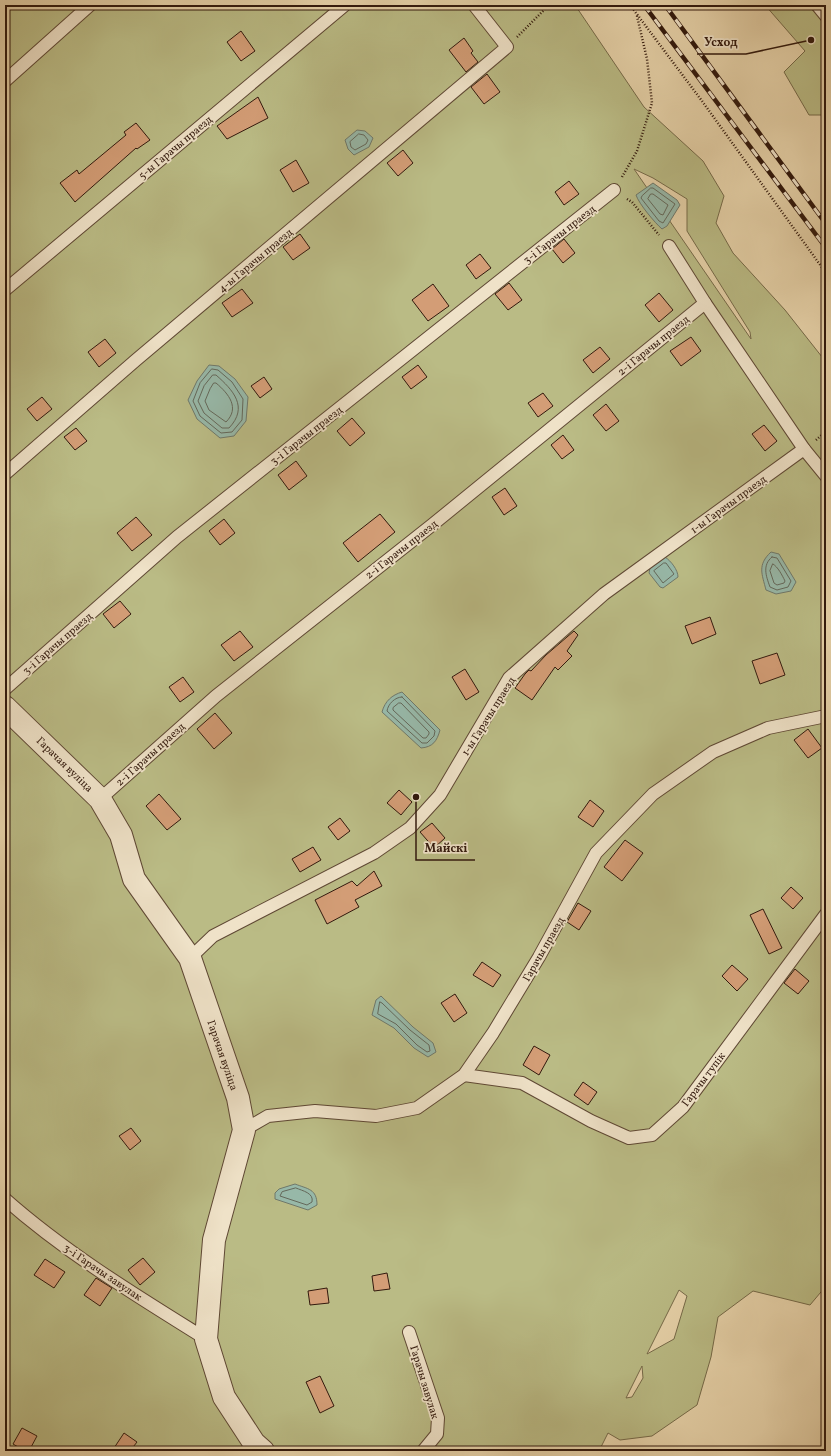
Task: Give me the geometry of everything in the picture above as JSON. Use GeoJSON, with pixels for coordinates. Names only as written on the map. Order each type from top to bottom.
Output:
{"type":"FeatureCollection","features":[{"type":"Feature","properties":{"kind":"street","name":"Гарачая вуліца"},"geometry":{"type":"LineString","coordinates":[[5,707],[100,799],[121,835],[134,879],[190,958],[238,1098],[244,1130],[214,1240],[206,1339],[224,1398],[254,1443],[263,1451]]}},
{"type":"Feature","properties":{"kind":"lane"},"geometry":{"type":"LineString","coordinates":[[5,81],[90,5]]}},
{"type":"Feature","properties":{"kind":"lane","name":"5-ы Гарачы праезд"},"geometry":{"type":"LineString","coordinates":[[5,290],[345,5]]}},
{"type":"Feature","properties":{"kind":"lane"},"geometry":{"type":"LineString","coordinates":[[474,5],[507,47]]}},
{"type":"Feature","properties":{"kind":"lane"},"geometry":{"type":"LineString","coordinates":[[817,5],[826,16]]}},
{"type":"Feature","properties":{"kind":"lane","name":"4-ы Гарачы праезд"},"geometry":{"type":"LineString","coordinates":[[5,474],[142,355],[507,47]]}},
{"type":"Feature","properties":{"kind":"lane","name":"3-і Гарачы праезд"},"geometry":{"type":"LineString","coordinates":[[5,688],[177,537],[614,190]]}},
{"type":"Feature","properties":{"kind":"lane"},"geometry":{"type":"LineString","coordinates":[[669,246],[705,303],[804,449],[826,476]]}},
{"type":"Feature","properties":{"kind":"lane","name":"2-і Гарачы праезд"},"geometry":{"type":"LineString","coordinates":[[100,799],[216,696],[426,530],[705,303]]}},
{"type":"Feature","properties":{"kind":"lane","name":"1-ы Гарачы праезд"},"geometry":{"type":"LineString","coordinates":[[190,958],[213,936],[374,853],[410,828],[440,795],[509,678],[604,594],[804,449]]}},
{"type":"Feature","properties":{"kind":"lane","name":"Гарачы праезд"},"geometry":{"type":"LineString","coordinates":[[244,1130],[268,1116],[315,1111],[376,1116],[417,1108],[464,1075],[493,1033],[539,957],[596,853],[653,794],[713,752],[768,728],[826,716]]}},
{"type":"Feature","properties":{"kind":"lane","name":"Гарачы тупік"},"geometry":{"type":"LineString","coordinates":[[464,1075],[522,1083],[591,1121],[629,1138],[652,1135],[683,1106],[826,914]]}},
{"type":"Feature","properties":{"kind":"lane","name":"3-і Гарачы завулак"},"geometry":{"type":"LineString","coordinates":[[5,1199],[41,1229],[130,1291],[206,1339]]}},
{"type":"Feature","properties":{"kind":"lane","name":"Гарачы завулак"},"geometry":{"type":"LineString","coordinates":[[410,1332],[438,1418],[437,1434],[422,1451]]}},
{"type":"Feature","properties":{"kind":"path"},"geometry":{"type":"LineString","coordinates":[[507,47],[550,5]]}},
{"type":"Feature","properties":{"kind":"path"},"geometry":{"type":"LineString","coordinates":[[630,5],[702,101],[826,273]]}},
{"type":"Feature","properties":{"kind":"path"},"geometry":{"type":"LineString","coordinates":[[636,14],[647,59],[652,103],[637,151],[614,190],[632,202],[669,246]]}},
{"type":"Feature","properties":{"kind":"green space"},"geometry":{"type":"Polygon","coordinates":[[[5,5],[575,5],[644,107],[703,161],[724,196],[716,223],[733,253],[785,310],[826,362],[826,1286],[810,1305],[753,1291],[718,1317],[711,1357],[697,1405],[652,1436],[620,1440],[608,1433],[599,1451],[5,1451],[5,5]],[[634,169],[751,339],[750,332],[687,231],[687,199],[653,178],[634,169]],[[679,1290],[647,1354],[674,1339],[687,1296],[679,1290]],[[642,1366],[626,1398],[632,1397],[643,1378],[642,1366]]]}},
{"type":"Feature","properties":{"kind":"green space"},"geometry":{"type":"Polygon","coordinates":[[[765,5],[826,5],[826,115],[809,115],[784,72],[805,51],[765,5]]]}},
{"type":"Feature","properties":{"kind":"water"},"geometry":{"type":"Polygon","coordinates":[[[357,130],[365,131],[373,138],[369,147],[354,155],[348,149],[345,140],[357,130]]]}},
{"type":"Feature","properties":{"kind":"water"},"geometry":{"type":"Polygon","coordinates":[[[653,183],[677,200],[680,205],[667,226],[662,229],[640,203],[636,195],[653,183]]]}},
{"type":"Feature","properties":{"kind":"water"},"geometry":{"type":"Polygon","coordinates":[[[209,365],[219,366],[235,379],[248,397],[246,421],[234,436],[220,438],[197,419],[188,400],[197,381],[209,365]]]}},
{"type":"Feature","properties":{"kind":"water"},"geometry":{"type":"Polygon","coordinates":[[[771,552],[779,554],[796,582],[791,591],[776,594],[766,590],[762,574],[762,566],[771,552]]]}},
{"type":"Feature","properties":{"kind":"water"},"geometry":{"type":"Polygon","coordinates":[[[665,557],[674,566],[678,577],[663,588],[660,587],[649,573],[650,568],[665,557]]]}},
{"type":"Feature","properties":{"kind":"water"},"geometry":{"type":"Polygon","coordinates":[[[402,692],[440,730],[436,740],[431,745],[421,748],[382,712],[389,699],[402,692]]]}},
{"type":"Feature","properties":{"kind":"water"},"geometry":{"type":"Polygon","coordinates":[[[381,996],[413,1027],[433,1043],[436,1052],[428,1057],[414,1048],[394,1028],[372,1015],[376,1000],[381,996]]]}},
{"type":"Feature","properties":{"kind":"water"},"geometry":{"type":"Polygon","coordinates":[[[295,1184],[311,1190],[317,1200],[317,1205],[308,1210],[275,1199],[275,1193],[279,1189],[295,1184]]]}},
{"type":"Feature","properties":{"kind":"building"},"geometry":{"type":"Polygon","coordinates":[[[241,31],[255,51],[241,61],[227,42],[241,31]]]}},
{"type":"Feature","properties":{"kind":"building"},"geometry":{"type":"Polygon","coordinates":[[[464,38],[473,51],[471,53],[478,62],[466,72],[449,50],[464,38]]]}},
{"type":"Feature","properties":{"kind":"building"},"geometry":{"type":"Polygon","coordinates":[[[487,74],[500,92],[484,104],[471,87],[487,74]]]}},
{"type":"Feature","properties":{"kind":"building"},"geometry":{"type":"Polygon","coordinates":[[[258,97],[268,118],[227,139],[217,126],[258,97]]]}},
{"type":"Feature","properties":{"kind":"building"},"geometry":{"type":"Polygon","coordinates":[[[136,123],[150,140],[137,149],[136,148],[75,202],[60,183],[77,170],[79,174],[126,135],[124,132],[136,123]]]}},
{"type":"Feature","properties":{"kind":"building"},"geometry":{"type":"Polygon","coordinates":[[[403,150],[413,163],[398,176],[387,163],[403,150]]]}},
{"type":"Feature","properties":{"kind":"building"},"geometry":{"type":"Polygon","coordinates":[[[296,160],[309,183],[293,192],[280,170],[296,160]]]}},
{"type":"Feature","properties":{"kind":"building"},"geometry":{"type":"Polygon","coordinates":[[[569,181],[579,194],[564,205],[555,192],[569,181]]]}},
{"type":"Feature","properties":{"kind":"building"},"geometry":{"type":"Polygon","coordinates":[[[300,234],[310,248],[293,260],[283,247],[300,234]]]}},
{"type":"Feature","properties":{"kind":"building"},"geometry":{"type":"Polygon","coordinates":[[[564,239],[575,253],[563,263],[552,249],[564,239]]]}},
{"type":"Feature","properties":{"kind":"building"},"geometry":{"type":"Polygon","coordinates":[[[480,254],[491,268],[476,279],[466,265],[480,254]]]}},
{"type":"Feature","properties":{"kind":"building"},"geometry":{"type":"Polygon","coordinates":[[[509,283],[522,300],[508,310],[495,294],[509,283]]]}},
{"type":"Feature","properties":{"kind":"building"},"geometry":{"type":"Polygon","coordinates":[[[433,284],[449,306],[428,321],[412,300],[433,284]]]}},
{"type":"Feature","properties":{"kind":"building"},"geometry":{"type":"Polygon","coordinates":[[[242,289],[253,303],[232,317],[222,303],[242,289]]]}},
{"type":"Feature","properties":{"kind":"building"},"geometry":{"type":"Polygon","coordinates":[[[659,293],[673,310],[659,322],[645,305],[659,293]]]}},
{"type":"Feature","properties":{"kind":"building"},"geometry":{"type":"Polygon","coordinates":[[[691,337],[701,351],[681,366],[670,351],[691,337]]]}},
{"type":"Feature","properties":{"kind":"building"},"geometry":{"type":"Polygon","coordinates":[[[105,339],[116,353],[99,367],[88,352],[105,339]]]}},
{"type":"Feature","properties":{"kind":"building"},"geometry":{"type":"Polygon","coordinates":[[[600,347],[610,359],[593,373],[583,360],[600,347]]]}},
{"type":"Feature","properties":{"kind":"building"},"geometry":{"type":"Polygon","coordinates":[[[418,365],[427,377],[411,389],[402,377],[418,365]]]}},
{"type":"Feature","properties":{"kind":"building"},"geometry":{"type":"Polygon","coordinates":[[[264,377],[272,389],[260,398],[251,386],[264,377]]]}},
{"type":"Feature","properties":{"kind":"building"},"geometry":{"type":"Polygon","coordinates":[[[543,393],[553,406],[538,417],[528,403],[543,393]]]}},
{"type":"Feature","properties":{"kind":"building"},"geometry":{"type":"Polygon","coordinates":[[[42,397],[52,409],[37,421],[27,409],[42,397]]]}},
{"type":"Feature","properties":{"kind":"building"},"geometry":{"type":"Polygon","coordinates":[[[606,404],[619,421],[606,431],[593,415],[606,404]]]}},
{"type":"Feature","properties":{"kind":"building"},"geometry":{"type":"Polygon","coordinates":[[[352,418],[365,433],[350,446],[337,431],[352,418]]]}},
{"type":"Feature","properties":{"kind":"building"},"geometry":{"type":"Polygon","coordinates":[[[764,425],[777,441],[765,451],[752,434],[764,425]]]}},
{"type":"Feature","properties":{"kind":"building"},"geometry":{"type":"Polygon","coordinates":[[[76,428],[87,441],[75,450],[64,437],[76,428]]]}},
{"type":"Feature","properties":{"kind":"building"},"geometry":{"type":"Polygon","coordinates":[[[563,435],[574,450],[562,459],[551,445],[563,435]]]}},
{"type":"Feature","properties":{"kind":"building"},"geometry":{"type":"Polygon","coordinates":[[[296,461],[307,476],[289,490],[278,475],[296,461]]]}},
{"type":"Feature","properties":{"kind":"building"},"geometry":{"type":"Polygon","coordinates":[[[505,488],[517,506],[504,515],[492,497],[505,488]]]}},
{"type":"Feature","properties":{"kind":"building"},"geometry":{"type":"Polygon","coordinates":[[[380,514],[395,532],[358,562],[343,543],[380,514]]]}},
{"type":"Feature","properties":{"kind":"building"},"geometry":{"type":"Polygon","coordinates":[[[136,517],[152,535],[132,551],[117,533],[136,517]]]}},
{"type":"Feature","properties":{"kind":"building"},"geometry":{"type":"Polygon","coordinates":[[[224,519],[235,533],[220,545],[209,531],[224,519]]]}},
{"type":"Feature","properties":{"kind":"building"},"geometry":{"type":"Polygon","coordinates":[[[120,601],[131,614],[114,628],[103,614],[120,601]]]}},
{"type":"Feature","properties":{"kind":"building"},"geometry":{"type":"Polygon","coordinates":[[[710,617],[716,634],[692,644],[685,626],[710,617]]]}},
{"type":"Feature","properties":{"kind":"building"},"geometry":{"type":"Polygon","coordinates":[[[240,631],[253,647],[234,661],[221,645],[240,631]]]}},
{"type":"Feature","properties":{"kind":"building"},"geometry":{"type":"Polygon","coordinates":[[[574,631],[578,635],[567,651],[572,656],[558,670],[555,667],[532,700],[515,688],[529,670],[531,671],[546,655],[574,631]]]}},
{"type":"Feature","properties":{"kind":"building"},"geometry":{"type":"Polygon","coordinates":[[[777,653],[785,675],[760,684],[752,661],[777,653]]]}},
{"type":"Feature","properties":{"kind":"building"},"geometry":{"type":"Polygon","coordinates":[[[465,669],[479,692],[466,700],[452,677],[465,669]]]}},
{"type":"Feature","properties":{"kind":"building"},"geometry":{"type":"Polygon","coordinates":[[[183,677],[194,692],[180,702],[169,687],[183,677]]]}},
{"type":"Feature","properties":{"kind":"building"},"geometry":{"type":"Polygon","coordinates":[[[215,713],[232,733],[214,749],[197,729],[215,713]]]}},
{"type":"Feature","properties":{"kind":"building"},"geometry":{"type":"Polygon","coordinates":[[[808,729],[822,748],[808,758],[794,740],[808,729]]]}},
{"type":"Feature","properties":{"kind":"building"},"geometry":{"type":"Polygon","coordinates":[[[399,790],[412,802],[401,815],[387,803],[399,790]]]}},
{"type":"Feature","properties":{"kind":"building"},"geometry":{"type":"Polygon","coordinates":[[[159,794],[181,819],[167,830],[146,806],[159,794]]]}},
{"type":"Feature","properties":{"kind":"building"},"geometry":{"type":"Polygon","coordinates":[[[590,800],[604,811],[593,827],[578,817],[590,800]]]}},
{"type":"Feature","properties":{"kind":"building"},"geometry":{"type":"Polygon","coordinates":[[[340,818],[350,831],[338,840],[328,827],[340,818]]]}},
{"type":"Feature","properties":{"kind":"building"},"geometry":{"type":"Polygon","coordinates":[[[432,823],[445,838],[434,848],[420,832],[432,823]]]}},
{"type":"Feature","properties":{"kind":"building"},"geometry":{"type":"Polygon","coordinates":[[[625,840],[643,853],[622,881],[604,867],[625,840]]]}},
{"type":"Feature","properties":{"kind":"building"},"geometry":{"type":"Polygon","coordinates":[[[313,847],[321,860],[300,872],[292,859],[313,847]]]}},
{"type":"Feature","properties":{"kind":"building"},"geometry":{"type":"Polygon","coordinates":[[[374,871],[382,886],[355,900],[359,907],[327,924],[315,900],[352,881],[357,886],[374,871]]]}},
{"type":"Feature","properties":{"kind":"building"},"geometry":{"type":"Polygon","coordinates":[[[791,887],[803,898],[793,909],[781,898],[791,887]]]}},
{"type":"Feature","properties":{"kind":"building"},"geometry":{"type":"Polygon","coordinates":[[[578,903],[591,911],[579,930],[567,922],[578,903]]]}},
{"type":"Feature","properties":{"kind":"building"},"geometry":{"type":"Polygon","coordinates":[[[763,909],[782,948],[769,954],[750,915],[763,909]]]}},
{"type":"Feature","properties":{"kind":"building"},"geometry":{"type":"Polygon","coordinates":[[[482,962],[501,975],[493,987],[473,975],[482,962]]]}},
{"type":"Feature","properties":{"kind":"building"},"geometry":{"type":"Polygon","coordinates":[[[732,965],[748,979],[737,991],[722,976],[732,965]]]}},
{"type":"Feature","properties":{"kind":"building"},"geometry":{"type":"Polygon","coordinates":[[[795,969],[809,981],[798,994],[784,983],[795,969]]]}},
{"type":"Feature","properties":{"kind":"building"},"geometry":{"type":"Polygon","coordinates":[[[455,994],[467,1013],[454,1022],[441,1003],[455,994]]]}},
{"type":"Feature","properties":{"kind":"building"},"geometry":{"type":"Polygon","coordinates":[[[534,1046],[550,1055],[539,1075],[523,1065],[534,1046]]]}},
{"type":"Feature","properties":{"kind":"building"},"geometry":{"type":"Polygon","coordinates":[[[583,1082],[597,1092],[588,1105],[574,1095],[583,1082]]]}},
{"type":"Feature","properties":{"kind":"building"},"geometry":{"type":"Polygon","coordinates":[[[131,1128],[141,1141],[130,1150],[119,1136],[131,1128]]]}},
{"type":"Feature","properties":{"kind":"building"},"geometry":{"type":"Polygon","coordinates":[[[143,1258],[155,1272],[140,1285],[128,1270],[143,1258]]]}},
{"type":"Feature","properties":{"kind":"building"},"geometry":{"type":"Polygon","coordinates":[[[45,1259],[65,1272],[54,1288],[34,1275],[45,1259]]]}},
{"type":"Feature","properties":{"kind":"building"},"geometry":{"type":"Polygon","coordinates":[[[387,1273],[390,1289],[374,1291],[372,1276],[387,1273]]]}},
{"type":"Feature","properties":{"kind":"building"},"geometry":{"type":"Polygon","coordinates":[[[96,1278],[112,1288],[100,1306],[84,1295],[96,1278]]]}},
{"type":"Feature","properties":{"kind":"building"},"geometry":{"type":"Polygon","coordinates":[[[327,1288],[329,1303],[310,1305],[308,1291],[327,1288]]]}},
{"type":"Feature","properties":{"kind":"building"},"geometry":{"type":"Polygon","coordinates":[[[320,1376],[334,1406],[320,1413],[306,1382],[320,1376]]]}},
{"type":"Feature","properties":{"kind":"building"},"geometry":{"type":"Polygon","coordinates":[[[22,1428],[37,1436],[29,1451],[25,1451],[13,1444],[22,1428]]]}},
{"type":"Feature","properties":{"kind":"building"},"geometry":{"type":"Polygon","coordinates":[[[124,1433],[137,1442],[130,1451],[112,1451],[124,1433]]]}},
{"type":"Feature","properties":{"kind":"railway"},"geometry":{"type":"LineString","coordinates":[[644,5],[826,248]]}},
{"type":"Feature","properties":{"kind":"railway"},"geometry":{"type":"LineString","coordinates":[[665,5],[826,224]]}},
{"type":"Feature","properties":{"kind":"place","name":"Усход"},"geometry":{"type":"Point","coordinates":[811,40]}},
{"type":"Feature","properties":{"kind":"place","name":"Майскі"},"geometry":{"type":"Point","coordinates":[416,797]}}]}
